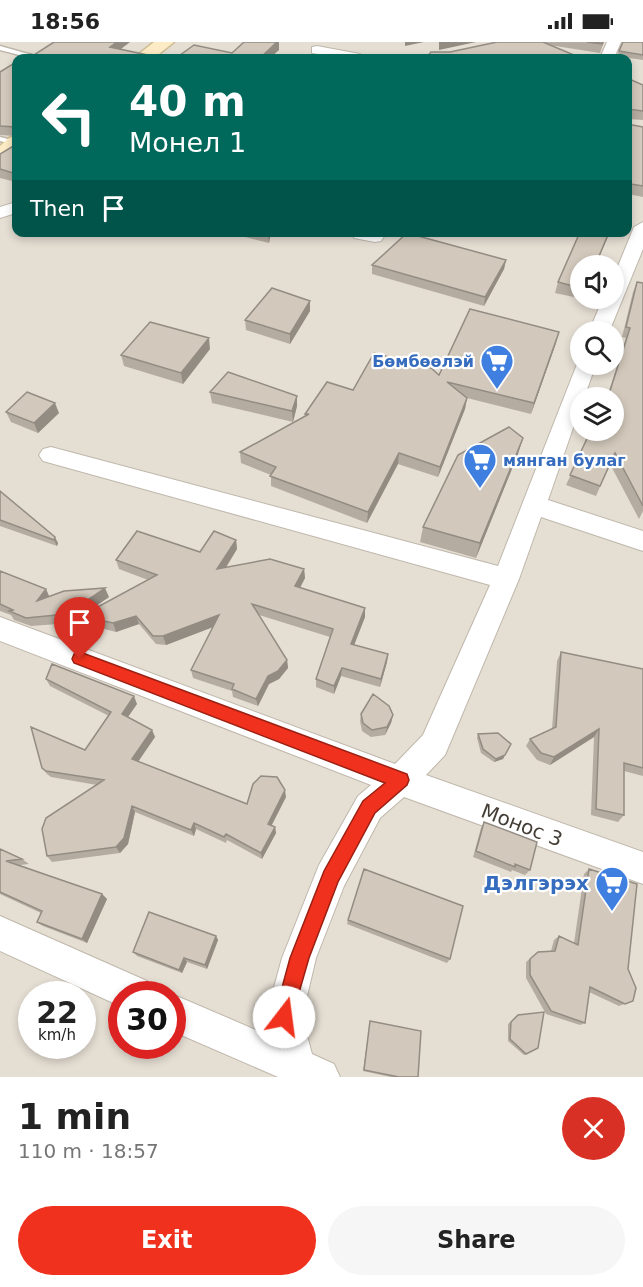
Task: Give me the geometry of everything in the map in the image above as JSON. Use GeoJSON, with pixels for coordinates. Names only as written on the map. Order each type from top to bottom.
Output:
{"type":"FeatureCollection","features":[{"type":"Feature","properties":{"kind":"main road"},"geometry":{"type":"LineString","coordinates":[[148,54],[165,42]]}},
{"type":"Feature","properties":{"kind":"street"},"geometry":{"type":"LineString","coordinates":[[317,50],[338,54]]}},
{"type":"Feature","properties":{"kind":"street"},"geometry":{"type":"LineString","coordinates":[[624,272],[643,227]]}},
{"type":"Feature","properties":{"kind":"street"},"geometry":{"type":"LineString","coordinates":[[306,1074],[284,1017],[299,958],[331,877],[369,807],[401,780],[434,745],[506,579],[582,375]]}},
{"type":"Feature","properties":{"kind":"street"},"geometry":{"type":"LineString","coordinates":[[51,455],[506,579]]}},
{"type":"Feature","properties":{"kind":"street"},"geometry":{"type":"LineString","coordinates":[[535,505],[643,541]]}},
{"type":"Feature","properties":{"kind":"street","name":"Монос 3"},"geometry":{"type":"LineString","coordinates":[[0,629],[365,768],[643,868]]}},
{"type":"Feature","properties":{"kind":"street"},"geometry":{"type":"LineString","coordinates":[[0,933],[108,982]]}},
{"type":"Feature","properties":{"kind":"street"},"geometry":{"type":"LineString","coordinates":[[186,1018],[306,1074]]}},
{"type":"Feature","properties":{"kind":"lane"},"geometry":{"type":"LineString","coordinates":[[0,48],[22,54]]}},
{"type":"Feature","properties":{"kind":"shaded area"},"geometry":{"type":"Polygon","coordinates":[[[0,42],[643,42],[643,1077],[0,1077],[0,42]]]}},
{"type":"Feature","properties":{"kind":"building"},"geometry":{"type":"Polygon","coordinates":[[[54,42],[117,42],[110,47],[143,54],[36,54],[54,42]]]}},
{"type":"Feature","properties":{"kind":"building"},"geometry":{"type":"Polygon","coordinates":[[[244,42],[277,42],[264,54],[182,54],[194,45],[232,53],[244,42]]]}},
{"type":"Feature","properties":{"kind":"building"},"geometry":{"type":"Polygon","coordinates":[[[497,42],[543,42],[572,54],[429,54],[431,52],[450,52],[497,42]]]}},
{"type":"Feature","properties":{"kind":"building"},"geometry":{"type":"Polygon","coordinates":[[[623,42],[643,42],[643,55],[619,51],[623,42]]]}},
{"type":"Feature","properties":{"kind":"building"},"geometry":{"type":"Polygon","coordinates":[[[12,64],[12,127],[0,126],[0,72],[12,64]]]}},
{"type":"Feature","properties":{"kind":"building"},"geometry":{"type":"Polygon","coordinates":[[[632,80],[643,85],[643,111],[632,110],[632,80]]]}},
{"type":"Feature","properties":{"kind":"building"},"geometry":{"type":"Polygon","coordinates":[[[632,125],[643,127],[643,186],[632,184],[632,125]]]}},
{"type":"Feature","properties":{"kind":"building"},"geometry":{"type":"Polygon","coordinates":[[[12,147],[12,173],[0,169],[0,154],[12,147]]]}},
{"type":"Feature","properties":{"kind":"building"},"geometry":{"type":"Polygon","coordinates":[[[403,237],[422,237],[506,260],[485,297],[372,265],[403,237]]]}},
{"type":"Feature","properties":{"kind":"building"},"geometry":{"type":"Polygon","coordinates":[[[578,237],[607,237],[600,255],[570,255],[570,285],[558,282],[578,237]]]}},
{"type":"Feature","properties":{"kind":"building"},"geometry":{"type":"Polygon","coordinates":[[[637,282],[643,283],[643,506],[615,453],[600,486],[570,475],[586,441],[624,441],[624,387],[611,387],[615,375],[624,375],[624,347],[630,328],[626,327],[637,282]]]}},
{"type":"Feature","properties":{"kind":"building"},"geometry":{"type":"Polygon","coordinates":[[[272,288],[310,301],[290,334],[245,320],[272,288]]]}},
{"type":"Feature","properties":{"kind":"building"},"geometry":{"type":"Polygon","coordinates":[[[470,309],[559,332],[534,403],[447,382],[467,398],[440,467],[399,453],[368,512],[270,476],[276,467],[240,452],[309,414],[305,414],[327,382],[353,390],[374,353],[431,368],[439,375],[470,309]]]}},
{"type":"Feature","properties":{"kind":"building"},"geometry":{"type":"Polygon","coordinates":[[[150,322],[209,338],[181,373],[121,355],[150,322]]]}},
{"type":"Feature","properties":{"kind":"building"},"geometry":{"type":"Polygon","coordinates":[[[228,372],[297,396],[292,411],[210,392],[228,372]]]}},
{"type":"Feature","properties":{"kind":"building"},"geometry":{"type":"Polygon","coordinates":[[[27,392],[55,403],[34,423],[6,412],[27,392]]]}},
{"type":"Feature","properties":{"kind":"building"},"geometry":{"type":"Polygon","coordinates":[[[509,427],[523,438],[480,543],[423,527],[458,455],[509,427]]]}},
{"type":"Feature","properties":{"kind":"building"},"geometry":{"type":"Polygon","coordinates":[[[0,491],[55,537],[54,540],[0,520],[0,491]]]}},
{"type":"Feature","properties":{"kind":"building"},"geometry":{"type":"Polygon","coordinates":[[[137,531],[200,552],[214,531],[236,540],[217,569],[270,559],[304,569],[295,586],[365,608],[351,644],[388,654],[381,679],[342,668],[334,686],[316,679],[333,629],[252,604],[287,660],[278,671],[268,676],[256,699],[232,689],[234,684],[191,670],[219,615],[163,636],[153,636],[136,616],[113,623],[81,616],[157,575],[116,560],[137,531]]]}},
{"type":"Feature","properties":{"kind":"building"},"geometry":{"type":"Polygon","coordinates":[[[0,571],[46,589],[37,601],[64,591],[105,588],[67,614],[26,618],[9,611],[13,610],[0,604],[0,571]]]}},
{"type":"Feature","properties":{"kind":"building"},"geometry":{"type":"Polygon","coordinates":[[[561,652],[643,669],[643,768],[624,763],[624,815],[596,809],[599,729],[554,757],[541,753],[530,739],[556,727],[561,652]]]}},
{"type":"Feature","properties":{"kind":"building"},"geometry":{"type":"Polygon","coordinates":[[[52,664],[134,696],[122,714],[152,730],[132,759],[247,804],[253,784],[261,776],[277,777],[285,790],[268,824],[275,827],[261,853],[226,834],[224,837],[194,823],[191,830],[132,806],[124,838],[116,847],[47,856],[42,829],[46,818],[104,780],[46,771],[42,768],[31,727],[85,750],[111,712],[46,679],[52,664]]]}},
{"type":"Feature","properties":{"kind":"building"},"geometry":{"type":"Polygon","coordinates":[[[373,694],[389,706],[393,715],[387,727],[372,730],[363,723],[361,714],[373,694]]]}},
{"type":"Feature","properties":{"kind":"building"},"geometry":{"type":"Polygon","coordinates":[[[498,733],[511,744],[505,755],[496,759],[483,749],[478,734],[498,733]]]}},
{"type":"Feature","properties":{"kind":"building"},"geometry":{"type":"Polygon","coordinates":[[[484,822],[537,842],[530,870],[515,864],[515,867],[476,851],[484,822]]]}},
{"type":"Feature","properties":{"kind":"building"},"geometry":{"type":"Polygon","coordinates":[[[0,849],[22,859],[6,861],[102,894],[82,939],[37,922],[42,911],[0,892],[0,849]]]}},
{"type":"Feature","properties":{"kind":"building"},"geometry":{"type":"Polygon","coordinates":[[[364,869],[463,906],[450,959],[348,920],[364,869]]]}},
{"type":"Feature","properties":{"kind":"building"},"geometry":{"type":"Polygon","coordinates":[[[589,869],[637,884],[628,969],[636,988],[633,1001],[625,1004],[590,987],[585,1023],[551,1011],[530,975],[530,959],[538,952],[555,951],[559,936],[578,945],[589,869]]]}},
{"type":"Feature","properties":{"kind":"building"},"geometry":{"type":"Polygon","coordinates":[[[149,912],[216,936],[205,965],[184,958],[179,970],[133,952],[149,912]]]}},
{"type":"Feature","properties":{"kind":"building"},"geometry":{"type":"Polygon","coordinates":[[[544,1012],[538,1048],[526,1054],[510,1039],[511,1022],[518,1015],[544,1012]]]}},
{"type":"Feature","properties":{"kind":"building"},"geometry":{"type":"Polygon","coordinates":[[[370,1021],[421,1031],[418,1077],[399,1077],[364,1070],[370,1021]]]}},
{"type":"Feature","properties":{"kind":"place","name":"Бөмбөөлэй"},"geometry":{"type":"Point","coordinates":[497,390]}},
{"type":"Feature","properties":{"kind":"place","name":"мянган булаг"},"geometry":{"type":"Point","coordinates":[480,489]}},
{"type":"Feature","properties":{"kind":"place","name":"Дэлгэрэх"},"geometry":{"type":"Point","coordinates":[612,912]}},
{"type":"Feature","properties":{"kind":"route"},"geometry":{"type":"LineString","coordinates":[[80,659],[401,780],[369,807],[331,877],[299,958],[284,1017]]}}]}
